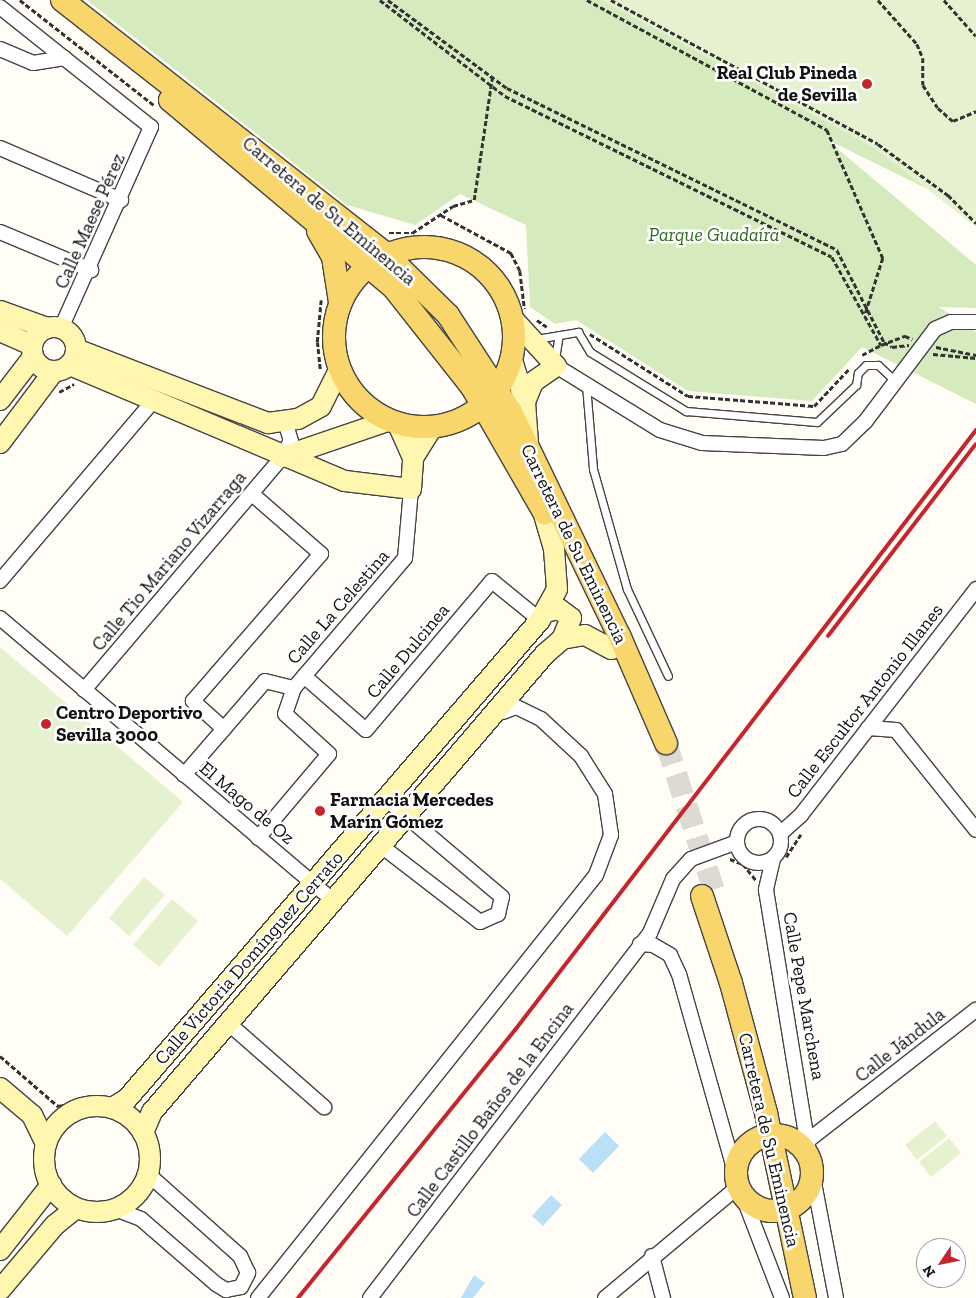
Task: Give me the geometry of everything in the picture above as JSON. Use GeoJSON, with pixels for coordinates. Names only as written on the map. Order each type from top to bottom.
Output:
{"type":"FeatureCollection","features":[{"type":"Feature","properties":{"kind":"main road","name":"Carretera de Su Eminencia"},"geometry":{"type":"LineString","coordinates":[[63,1],[120,57],[303,212],[378,261]]}},
{"type":"Feature","properties":{"kind":"main road","name":"Carretera de Su Eminencia"},"geometry":{"type":"LineString","coordinates":[[63,1],[359,233],[378,261],[436,336],[489,396],[528,447],[619,635],[660,746],[611,650],[489,396]]}},
{"type":"Feature","properties":{"kind":"main road"},"geometry":{"type":"LineString","coordinates":[[303,212],[333,257],[331,298],[334,340],[329,374],[393,422],[432,428],[473,414],[504,382],[513,358],[524,316],[476,263],[446,248],[421,246],[359,233]]}},
{"type":"Feature","properties":{"kind":"main road"},"geometry":{"type":"LineString","coordinates":[[331,298],[378,261],[421,246]]}},
{"type":"Feature","properties":{"kind":"main road","name":"Carretera de Su Eminencia"},"geometry":{"type":"LineString","coordinates":[[708,893],[771,1136],[805,1298]]}},
{"type":"Feature","properties":{"kind":"main road"},"geometry":{"type":"LineString","coordinates":[[771,1136],[808,1155],[806,1194],[787,1209],[758,1208],[739,1186],[736,1171],[744,1150],[771,1136]]}},
{"type":"Feature","properties":{"kind":"street"},"geometry":{"type":"LineString","coordinates":[[0,7],[65,58]]}},
{"type":"Feature","properties":{"kind":"street"},"geometry":{"type":"LineString","coordinates":[[0,49],[33,63],[65,58]]}},
{"type":"Feature","properties":{"kind":"street","name":"Calle Maese Pérez"},"geometry":{"type":"LineString","coordinates":[[54,328],[91,270],[151,127],[65,58]]}},
{"type":"Feature","properties":{"kind":"street"},"geometry":{"type":"LineString","coordinates":[[0,148],[121,200]]}},
{"type":"Feature","properties":{"kind":"street"},"geometry":{"type":"LineString","coordinates":[[0,232],[91,270]]}},
{"type":"Feature","properties":{"kind":"street"},"geometry":{"type":"LineString","coordinates":[[0,311],[54,328],[72,337],[66,362],[0,443]]}},
{"type":"Feature","properties":{"kind":"street"},"geometry":{"type":"LineString","coordinates":[[524,316],[530,340],[556,366],[660,430],[702,443],[824,448],[842,444],[865,422],[894,380],[935,329],[952,322],[976,322]]}},
{"type":"Feature","properties":{"kind":"street"},"geometry":{"type":"LineString","coordinates":[[0,400],[33,351],[54,328]]}},
{"type":"Feature","properties":{"kind":"street"},"geometry":{"type":"LineString","coordinates":[[0,331],[33,351],[44,369],[66,362],[268,423],[285,421],[321,406],[329,374]]}},
{"type":"Feature","properties":{"kind":"street"},"geometry":{"type":"LineString","coordinates":[[528,447],[525,402],[513,358],[556,366]]}},
{"type":"Feature","properties":{"kind":"street"},"geometry":{"type":"LineString","coordinates":[[66,362],[155,399],[282,457],[345,481],[412,489],[413,458],[432,428]]}},
{"type":"Feature","properties":{"kind":"street"},"geometry":{"type":"LineString","coordinates":[[525,402],[534,382],[556,366]]}},
{"type":"Feature","properties":{"kind":"street"},"geometry":{"type":"LineString","coordinates":[[0,581],[155,399]]}},
{"type":"Feature","properties":{"kind":"street"},"geometry":{"type":"LineString","coordinates":[[282,457],[291,441],[285,421]]}},
{"type":"Feature","properties":{"kind":"street"},"geometry":{"type":"LineString","coordinates":[[282,457],[393,422],[413,458]]}},
{"type":"Feature","properties":{"kind":"street","name":"Calle Tio Mariano Vizarraga"},"geometry":{"type":"LineString","coordinates":[[84,690],[282,457]]}},
{"type":"Feature","properties":{"kind":"street","name":"Calle La Celestina"},"geometry":{"type":"LineString","coordinates":[[294,688],[405,558],[412,489]]}},
{"type":"Feature","properties":{"kind":"street"},"geometry":{"type":"LineString","coordinates":[[224,728],[193,701],[321,554],[252,494]]}},
{"type":"Feature","properties":{"kind":"street","name":"Calle Victoria Domínguez Cerrato"},"geometry":{"type":"LineString","coordinates":[[112,1108],[127,1099],[543,616],[557,589],[554,549],[542,508]]}},
{"type":"Feature","properties":{"kind":"street","name":"Calle Dulcinea"},"geometry":{"type":"LineString","coordinates":[[304,676],[366,730],[492,581],[543,616]]}},
{"type":"Feature","properties":{"kind":"street","name":"Calle Escultor Antonio Illanes"},"geometry":{"type":"LineString","coordinates":[[780,833],[801,815],[976,589]]}},
{"type":"Feature","properties":{"kind":"street"},"geometry":{"type":"LineString","coordinates":[[543,616],[559,609],[571,618],[562,639]]}},
{"type":"Feature","properties":{"kind":"street","name":"El Mago de Oz"},"geometry":{"type":"LineString","coordinates":[[0,618],[333,900]]}},
{"type":"Feature","properties":{"kind":"street"},"geometry":{"type":"LineString","coordinates":[[562,639],[585,635],[611,650]]}},
{"type":"Feature","properties":{"kind":"street","name":"Calle Victoria Domínguez Cerrato"},"geometry":{"type":"LineString","coordinates":[[143,1133],[152,1112],[405,815],[562,639]]}},
{"type":"Feature","properties":{"kind":"street"},"geometry":{"type":"LineString","coordinates":[[184,775],[265,681],[294,688],[285,714],[329,754],[258,838]]}},
{"type":"Feature","properties":{"kind":"street"},"geometry":{"type":"LineString","coordinates":[[258,1298],[596,874],[610,835],[605,794],[581,756],[541,720],[516,707],[503,712]]}},
{"type":"Feature","properties":{"kind":"street"},"geometry":{"type":"LineString","coordinates":[[868,728],[896,730],[976,830]]}},
{"type":"Feature","properties":{"kind":"street"},"geometry":{"type":"LineString","coordinates":[[380,845],[480,922],[498,914],[502,897],[386,799]]}},
{"type":"Feature","properties":{"kind":"street"},"geometry":{"type":"LineString","coordinates":[[756,818],[771,821],[780,833],[781,847],[773,859],[752,862],[740,853],[737,842],[743,825],[756,818]]}},
{"type":"Feature","properties":{"kind":"street","name":"Calle Castillo Baños de la Encina"},"geometry":{"type":"LineString","coordinates":[[370,1298],[650,933],[673,879],[691,859],[737,842]]}},
{"type":"Feature","properties":{"kind":"street","name":"Calle Pepe Marchena"},"geometry":{"type":"LineString","coordinates":[[773,859],[766,890],[808,1155],[836,1298]]}},
{"type":"Feature","properties":{"kind":"street"},"geometry":{"type":"LineString","coordinates":[[640,944],[653,945],[670,955],[679,974],[739,1186],[782,1298]]}},
{"type":"Feature","properties":{"kind":"street","name":"Calle Jándula"},"geometry":{"type":"LineString","coordinates":[[808,1155],[976,1010]]}},
{"type":"Feature","properties":{"kind":"street"},"geometry":{"type":"LineString","coordinates":[[228,1023],[324,1107]]}},
{"type":"Feature","properties":{"kind":"street"},"geometry":{"type":"LineString","coordinates":[[0,1088],[32,1116],[46,1144],[46,1172],[51,1185],[76,1208],[115,1210],[141,1219],[216,1284],[226,1290],[241,1287],[248,1273],[240,1256],[148,1174]]}},
{"type":"Feature","properties":{"kind":"street"},"geometry":{"type":"LineString","coordinates":[[32,1116],[48,1120],[66,1116],[88,1107],[112,1108],[133,1120],[143,1133],[150,1153],[148,1174],[136,1196],[115,1210]]}},
{"type":"Feature","properties":{"kind":"street"},"geometry":{"type":"LineString","coordinates":[[46,1144],[66,1116]]}},
{"type":"Feature","properties":{"kind":"street"},"geometry":{"type":"LineString","coordinates":[[0,1250],[51,1185]]}},
{"type":"Feature","properties":{"kind":"street"},"geometry":{"type":"LineString","coordinates":[[606,1298],[652,1256],[739,1186]]}},
{"type":"Feature","properties":{"kind":"street"},"geometry":{"type":"LineString","coordinates":[[0,1290],[55,1225],[76,1208]]}},
{"type":"Feature","properties":{"kind":"street"},"geometry":{"type":"LineString","coordinates":[[652,1256],[663,1298]]}},
{"type":"Feature","properties":{"kind":"lane"},"geometry":{"type":"LineString","coordinates":[[530,340],[578,332],[590,352],[686,411],[817,422],[856,385],[858,373],[866,365],[878,365],[894,380]]}},
{"type":"Feature","properties":{"kind":"lane"},"geometry":{"type":"LineString","coordinates":[[556,366],[559,335]]}},
{"type":"Feature","properties":{"kind":"lane"},"geometry":{"type":"LineString","coordinates":[[586,383],[593,469],[627,589],[668,676]]}},
{"type":"Feature","properties":{"kind":"path"},"geometry":{"type":"LineString","coordinates":[[380,0],[491,86],[832,257],[881,345]]}},
{"type":"Feature","properties":{"kind":"path"},"geometry":{"type":"LineString","coordinates":[[388,0],[492,78],[549,110],[821,240],[837,250],[877,328]]}},
{"type":"Feature","properties":{"kind":"path"},"geometry":{"type":"LineString","coordinates":[[587,0],[827,130],[883,258],[865,315]]}},
{"type":"Feature","properties":{"kind":"path"},"geometry":{"type":"LineString","coordinates":[[611,0],[822,110],[878,144],[948,195],[976,222]]}},
{"type":"Feature","properties":{"kind":"path"},"geometry":{"type":"LineString","coordinates":[[878,0],[917,44],[923,58],[923,85],[938,108],[953,120],[976,111]]}},
{"type":"Feature","properties":{"kind":"path"},"geometry":{"type":"LineString","coordinates":[[944,0],[976,36]]}},
{"type":"Feature","properties":{"kind":"path"},"geometry":{"type":"LineString","coordinates":[[385,231],[405,236],[453,206],[474,200],[477,191],[492,78]]}},
{"type":"Feature","properties":{"kind":"path"},"geometry":{"type":"LineString","coordinates":[[440,215],[511,253],[520,272],[524,316],[550,328]]}},
{"type":"Feature","properties":{"kind":"path"},"geometry":{"type":"LineString","coordinates":[[329,374],[317,342],[331,298]]}},
{"type":"Feature","properties":{"kind":"path"},"geometry":{"type":"LineString","coordinates":[[586,331],[688,396],[814,406],[851,367]]}},
{"type":"Feature","properties":{"kind":"path"},"geometry":{"type":"LineString","coordinates":[[858,360],[881,345],[905,336],[923,343],[976,354]]}},
{"type":"Feature","properties":{"kind":"path"},"geometry":{"type":"LineString","coordinates":[[0,1056],[48,1097]]}},
{"type":"Feature","properties":{"kind":"green space","name":"Parque Guadaíra"},"geometry":{"type":"Polygon","coordinates":[[[87,0],[976,0],[976,213],[826,139],[976,265],[976,308],[939,307],[976,332],[976,404],[862,347],[812,401],[688,391],[576,320],[555,324],[530,307],[526,225],[460,194],[415,225],[347,205],[87,0]]]}},
{"type":"Feature","properties":{"kind":"green space","name":"Real Club Pineda de Sevilla"},"geometry":{"type":"Polygon","coordinates":[[[602,0],[976,0],[976,227],[876,149],[602,0]]]}},
{"type":"Feature","properties":{"kind":"green space","name":"Centro Deportivo Sevilla 3000"},"geometry":{"type":"Polygon","coordinates":[[[0,647],[183,802],[67,936],[0,879],[0,647]]]}},
{"type":"Feature","properties":{"kind":"green space"},"geometry":{"type":"Polygon","coordinates":[[[144,877],[165,895],[129,936],[109,918],[144,877]]]}},
{"type":"Feature","properties":{"kind":"green space"},"geometry":{"type":"Polygon","coordinates":[[[172,899],[198,921],[159,967],[133,945],[172,899]]]}},
{"type":"Feature","properties":{"kind":"green space"},"geometry":{"type":"Polygon","coordinates":[[[935,1121],[947,1136],[917,1160],[905,1145],[935,1121]]]}},
{"type":"Feature","properties":{"kind":"green space"},"geometry":{"type":"Polygon","coordinates":[[[949,1138],[961,1153],[931,1177],[919,1162],[949,1138]]]}},
{"type":"Feature","properties":{"kind":"water"},"geometry":{"type":"Polygon","coordinates":[[[605,1132],[619,1146],[593,1173],[579,1159],[605,1132]]]}},
{"type":"Feature","properties":{"kind":"water"},"geometry":{"type":"Polygon","coordinates":[[[551,1195],[562,1205],[543,1226],[532,1216],[551,1195]]]}},
{"type":"Feature","properties":{"kind":"water"},"geometry":{"type":"Polygon","coordinates":[[[474,1275],[485,1283],[473,1298],[461,1298],[474,1275]]]}},
{"type":"Feature","properties":{"kind":"tunnel"},"geometry":{"type":"LineString","coordinates":[[666,743],[714,891]]}},
{"type":"Feature","properties":{"kind":"railway"},"geometry":{"type":"LineString","coordinates":[[298,1298],[515,1030],[976,430]]}},
{"type":"Feature","properties":{"kind":"railway"},"geometry":{"type":"LineString","coordinates":[[828,636],[976,444]]}},
{"type":"Feature","properties":{"kind":"place","name":"Real Club Pineda de Sevilla"},"geometry":{"type":"Point","coordinates":[867,84]}},
{"type":"Feature","properties":{"kind":"place","name":"Centro Deportivo Sevilla 3000"},"geometry":{"type":"Point","coordinates":[46,724]}},
{"type":"Feature","properties":{"kind":"place","name":"Farmacia Mercedes Marín Gómez"},"geometry":{"type":"Point","coordinates":[320,811]}}]}
